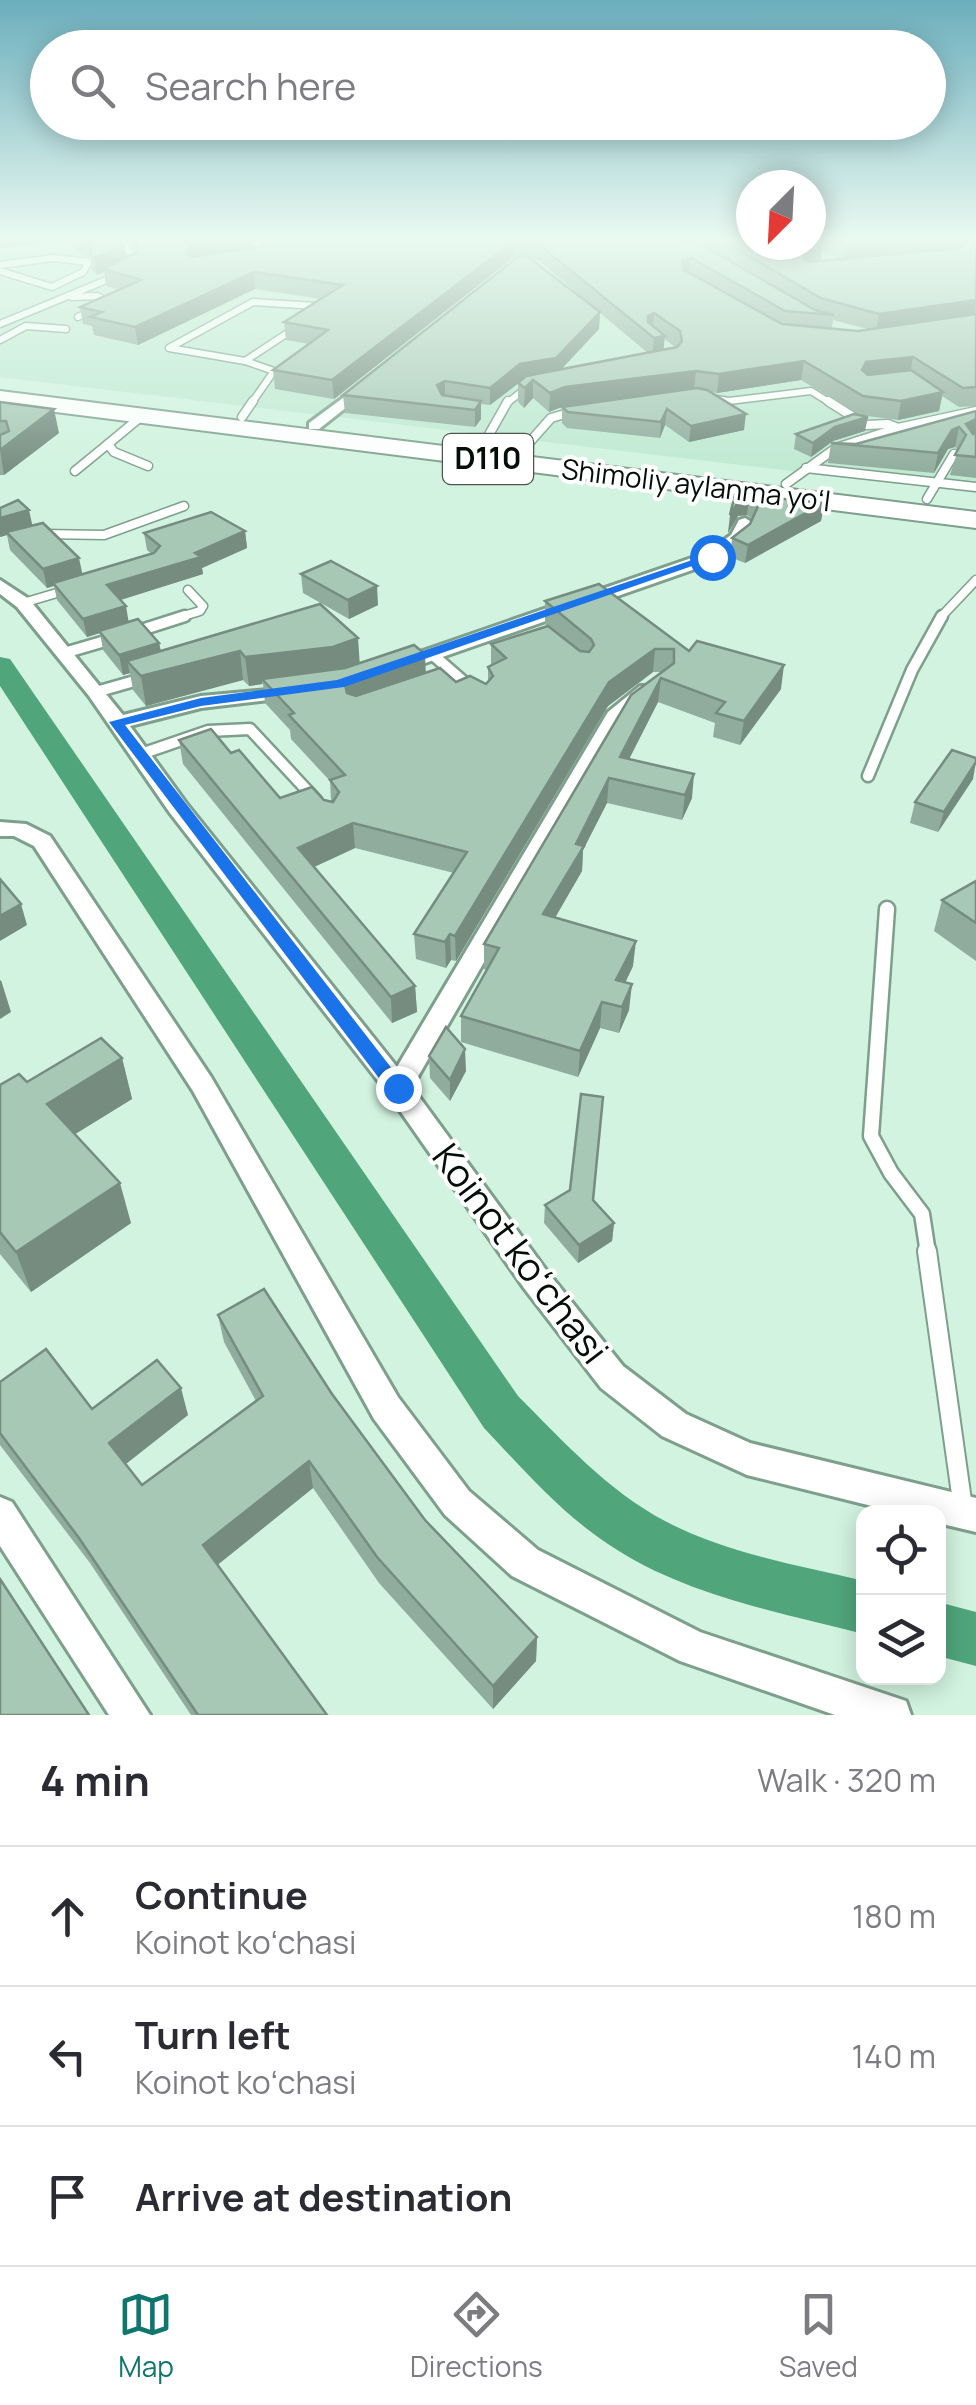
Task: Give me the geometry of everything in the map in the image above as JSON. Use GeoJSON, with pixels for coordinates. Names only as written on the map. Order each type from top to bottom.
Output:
{"type":"FeatureCollection","features":[{"type":"Feature","properties":{"kind":"main road","name":"Shimoliy aylanma yoʻl"},"geometry":{"type":"LineString","coordinates":[[10,393],[522,452],[796,476],[931,492],[976,505]]}},
{"type":"Feature","properties":{"kind":"main road","name":"Shimoliy aylanma yoʻl"},"geometry":{"type":"LineString","coordinates":[[10,393],[749,510],[976,520]]}},
{"type":"Feature","properties":{"kind":"street"},"geometry":{"type":"LineString","coordinates":[[314,426],[374,378]]}},
{"type":"Feature","properties":{"kind":"street"},"geometry":{"type":"LineString","coordinates":[[376,672],[535,628],[712,557],[738,538],[749,510]]}},
{"type":"Feature","properties":{"kind":"street","name":"Koinot koʻchasi"},"geometry":{"type":"LineString","coordinates":[[0,585],[23,603],[96,692],[398,1088],[534,1279],[612,1377],[674,1425],[747,1460],[866,1492],[970,1514]]}},
{"type":"Feature","properties":{"kind":"street"},"geometry":{"type":"LineString","coordinates":[[398,1088],[618,712],[662,680]]}},
{"type":"Feature","properties":{"kind":"street"},"geometry":{"type":"LineString","coordinates":[[116,722],[201,702],[321,687]]}},
{"type":"Feature","properties":{"kind":"street"},"geometry":{"type":"LineString","coordinates":[[0,829],[18,829],[42,842],[202,1084],[386,1408],[457,1503],[526,1563],[693,1648],[892,1715]]}},
{"type":"Feature","properties":{"kind":"street"},"geometry":{"type":"LineString","coordinates":[[0,1514],[131,1715]]}},
{"type":"Feature","properties":{"kind":"lane"},"geometry":{"type":"LineString","coordinates":[[226,317],[170,348],[245,361],[274,372],[242,417]]}},
{"type":"Feature","properties":{"kind":"lane"},"geometry":{"type":"LineString","coordinates":[[245,361],[311,317]]}},
{"type":"Feature","properties":{"kind":"lane"},"geometry":{"type":"LineString","coordinates":[[0,340],[26,326],[66,328]]}},
{"type":"Feature","properties":{"kind":"lane"},"geometry":{"type":"LineString","coordinates":[[482,447],[498,414],[522,388],[543,383]]}},
{"type":"Feature","properties":{"kind":"lane"},"geometry":{"type":"LineString","coordinates":[[695,397],[730,401],[810,391],[862,423],[898,428]]}},
{"type":"Feature","properties":{"kind":"lane"},"geometry":{"type":"LineString","coordinates":[[730,401],[739,412]]}},
{"type":"Feature","properties":{"kind":"lane"},"geometry":{"type":"LineString","coordinates":[[941,404],[957,415]]}},
{"type":"Feature","properties":{"kind":"lane"},"geometry":{"type":"LineString","coordinates":[[480,411],[498,414]]}},
{"type":"Feature","properties":{"kind":"lane"},"geometry":{"type":"LineString","coordinates":[[522,452],[551,418],[583,411]]}},
{"type":"Feature","properties":{"kind":"lane"},"geometry":{"type":"LineString","coordinates":[[796,476],[822,455],[898,428],[976,411]]}},
{"type":"Feature","properties":{"kind":"lane"},"geometry":{"type":"LineString","coordinates":[[75,471],[143,415]]}},
{"type":"Feature","properties":{"kind":"lane"},"geometry":{"type":"LineString","coordinates":[[108,444],[114,452],[148,466]]}},
{"type":"Feature","properties":{"kind":"lane"},"geometry":{"type":"LineString","coordinates":[[931,492],[954,454]]}},
{"type":"Feature","properties":{"kind":"lane"},"geometry":{"type":"LineString","coordinates":[[822,455],[852,457]]}},
{"type":"Feature","properties":{"kind":"lane"},"geometry":{"type":"LineString","coordinates":[[931,492],[976,488]]}},
{"type":"Feature","properties":{"kind":"lane"},"geometry":{"type":"LineString","coordinates":[[27,538],[40,534],[104,535],[184,506]]}},
{"type":"Feature","properties":{"kind":"lane"},"geometry":{"type":"LineString","coordinates":[[868,776],[938,616],[976,580]]}},
{"type":"Feature","properties":{"kind":"lane"},"geometry":{"type":"LineString","coordinates":[[23,603],[79,586]]}},
{"type":"Feature","properties":{"kind":"lane"},"geometry":{"type":"LineString","coordinates":[[64,653],[200,611],[202,606],[188,590]]}},
{"type":"Feature","properties":{"kind":"lane"},"geometry":{"type":"LineString","coordinates":[[433,654],[484,698]]}},
{"type":"Feature","properties":{"kind":"lane"},"geometry":{"type":"LineString","coordinates":[[96,692],[150,676]]}},
{"type":"Feature","properties":{"kind":"lane"},"geometry":{"type":"LineString","coordinates":[[441,682],[458,676]]}},
{"type":"Feature","properties":{"kind":"lane"},"geometry":{"type":"LineString","coordinates":[[140,754],[207,732],[236,726],[250,729],[320,804]]}},
{"type":"Feature","properties":{"kind":"lane"},"geometry":{"type":"LineString","coordinates":[[887,909],[871,1136],[891,1173],[922,1214],[970,1514]]}},
{"type":"Feature","properties":{"kind":"shaded area"},"geometry":{"type":"Polygon","coordinates":[[[0,317],[976,317],[976,493],[0,377],[0,317]]]}},
{"type":"Feature","properties":{"kind":"building"},"geometry":{"type":"Polygon","coordinates":[[[90,317],[157,317],[135,327],[90,317]]]}},
{"type":"Feature","properties":{"kind":"building"},"geometry":{"type":"Polygon","coordinates":[[[292,317],[414,317],[332,380],[273,370],[328,330],[284,322],[292,317]]]}},
{"type":"Feature","properties":{"kind":"building"},"geometry":{"type":"Polygon","coordinates":[[[442,317],[595,317],[556,358],[520,364],[490,388],[445,381],[437,385],[442,395],[481,401],[475,410],[343,395],[442,317]]]}},
{"type":"Feature","properties":{"kind":"building"},"geometry":{"type":"Polygon","coordinates":[[[628,317],[648,317],[648,322],[665,336],[654,338],[628,317]]]}},
{"type":"Feature","properties":{"kind":"building"},"geometry":{"type":"Polygon","coordinates":[[[660,317],[769,317],[782,324],[858,331],[976,317],[976,387],[963,388],[913,357],[866,362],[862,370],[868,375],[911,370],[943,392],[901,401],[863,396],[804,361],[719,374],[696,371],[565,387],[550,393],[533,380],[525,388],[518,383],[526,376],[677,347],[682,341],[680,331],[660,317]]]}},
{"type":"Feature","properties":{"kind":"building"},"geometry":{"type":"Polygon","coordinates":[[[697,388],[746,414],[691,426],[667,409],[661,422],[568,412],[562,407],[697,388]]]}},
{"type":"Feature","properties":{"kind":"building"},"geometry":{"type":"Polygon","coordinates":[[[0,402],[54,409],[0,450],[0,435],[9,431],[6,421],[0,421],[0,402]]]}},
{"type":"Feature","properties":{"kind":"building"},"geometry":{"type":"Polygon","coordinates":[[[976,411],[976,419],[966,424],[976,433],[976,457],[955,455],[966,435],[959,427],[952,430],[938,453],[831,443],[856,444],[976,411]]]}},
{"type":"Feature","properties":{"kind":"building"},"geometry":{"type":"Polygon","coordinates":[[[854,414],[868,417],[835,427],[813,443],[796,434],[854,414]]]}},
{"type":"Feature","properties":{"kind":"building"},"geometry":{"type":"Polygon","coordinates":[[[735,494],[824,503],[748,545],[732,538],[750,524],[759,504],[749,497],[740,499],[730,515],[735,494]]]}},
{"type":"Feature","properties":{"kind":"building"},"geometry":{"type":"Polygon","coordinates":[[[18,500],[29,510],[0,518],[0,508],[18,500]]]}},
{"type":"Feature","properties":{"kind":"building"},"geometry":{"type":"Polygon","coordinates":[[[211,512],[245,531],[195,553],[201,557],[107,585],[126,606],[83,619],[53,583],[154,553],[160,546],[144,533],[211,512]]]}},
{"type":"Feature","properties":{"kind":"building"},"geometry":{"type":"Polygon","coordinates":[[[43,523],[79,558],[43,569],[6,532],[43,523]]]}},
{"type":"Feature","properties":{"kind":"building"},"geometry":{"type":"Polygon","coordinates":[[[331,561],[377,586],[348,600],[301,574],[331,561]]]}},
{"type":"Feature","properties":{"kind":"building"},"geometry":{"type":"Polygon","coordinates":[[[599,584],[689,651],[697,641],[784,665],[744,721],[716,713],[725,702],[661,678],[620,757],[694,774],[685,795],[609,778],[576,844],[584,846],[543,914],[636,941],[616,980],[632,984],[622,1007],[602,1002],[580,1051],[461,1016],[499,948],[484,944],[631,695],[674,663],[674,649],[655,649],[609,682],[455,936],[450,934],[445,942],[414,934],[467,852],[353,823],[298,848],[415,986],[391,997],[179,740],[211,729],[231,753],[239,750],[280,798],[312,787],[324,800],[333,802],[339,792],[330,780],[345,775],[289,715],[294,713],[262,679],[345,668],[414,645],[425,654],[350,680],[345,685],[347,693],[356,696],[440,668],[456,682],[470,676],[486,684],[493,676],[488,667],[506,658],[491,644],[548,626],[580,651],[589,652],[594,645],[591,639],[545,601],[599,584]]]}},
{"type":"Feature","properties":{"kind":"building"},"geometry":{"type":"Polygon","coordinates":[[[320,604],[358,638],[333,647],[245,657],[240,651],[141,676],[127,661],[320,604]]]}},
{"type":"Feature","properties":{"kind":"building"},"geometry":{"type":"Polygon","coordinates":[[[138,619],[159,643],[119,655],[99,631],[138,619]]]}},
{"type":"Feature","properties":{"kind":"building"},"geometry":{"type":"Polygon","coordinates":[[[952,750],[976,758],[976,762],[944,812],[915,802],[952,750]]]}},
{"type":"Feature","properties":{"kind":"building"},"geometry":{"type":"Polygon","coordinates":[[[0,879],[21,904],[0,916],[0,879]]]}},
{"type":"Feature","properties":{"kind":"building"},"geometry":{"type":"Polygon","coordinates":[[[976,881],[976,923],[942,900],[976,881]]]}},
{"type":"Feature","properties":{"kind":"building"},"geometry":{"type":"Polygon","coordinates":[[[446,1027],[465,1049],[450,1080],[429,1056],[446,1027]]]}},
{"type":"Feature","properties":{"kind":"building"},"geometry":{"type":"Polygon","coordinates":[[[101,1038],[122,1058],[47,1104],[120,1183],[16,1252],[0,1232],[0,1085],[19,1074],[27,1082],[101,1038]]]}},
{"type":"Feature","properties":{"kind":"building"},"geometry":{"type":"Polygon","coordinates":[[[581,1094],[603,1097],[593,1200],[614,1223],[579,1245],[545,1205],[570,1190],[581,1094]]]}},
{"type":"Feature","properties":{"kind":"building"},"geometry":{"type":"Polygon","coordinates":[[[264,1289],[332,1394],[425,1520],[537,1637],[493,1686],[377,1557],[309,1461],[203,1545],[327,1715],[198,1715],[79,1538],[0,1433],[0,1382],[46,1349],[92,1409],[157,1360],[181,1388],[109,1443],[142,1485],[263,1396],[218,1315],[264,1289]]]}},
{"type":"Feature","properties":{"kind":"building"},"geometry":{"type":"Polygon","coordinates":[[[0,1579],[89,1715],[0,1715],[0,1579]]]}},
{"type":"Feature","properties":{"kind":"waterway"},"geometry":{"type":"LineString","coordinates":[[0,665],[501,1412],[587,1496],[645,1538],[723,1570],[856,1606]]}},
{"type":"Feature","properties":{"kind":"waterway"},"geometry":{"type":"LineString","coordinates":[[946,1631],[976,1639]]}},
{"type":"Feature","properties":{"kind":"route"},"geometry":{"type":"LineString","coordinates":[[398,1088],[178,808],[116,722],[201,702],[339,684],[712,557]]}}]}
